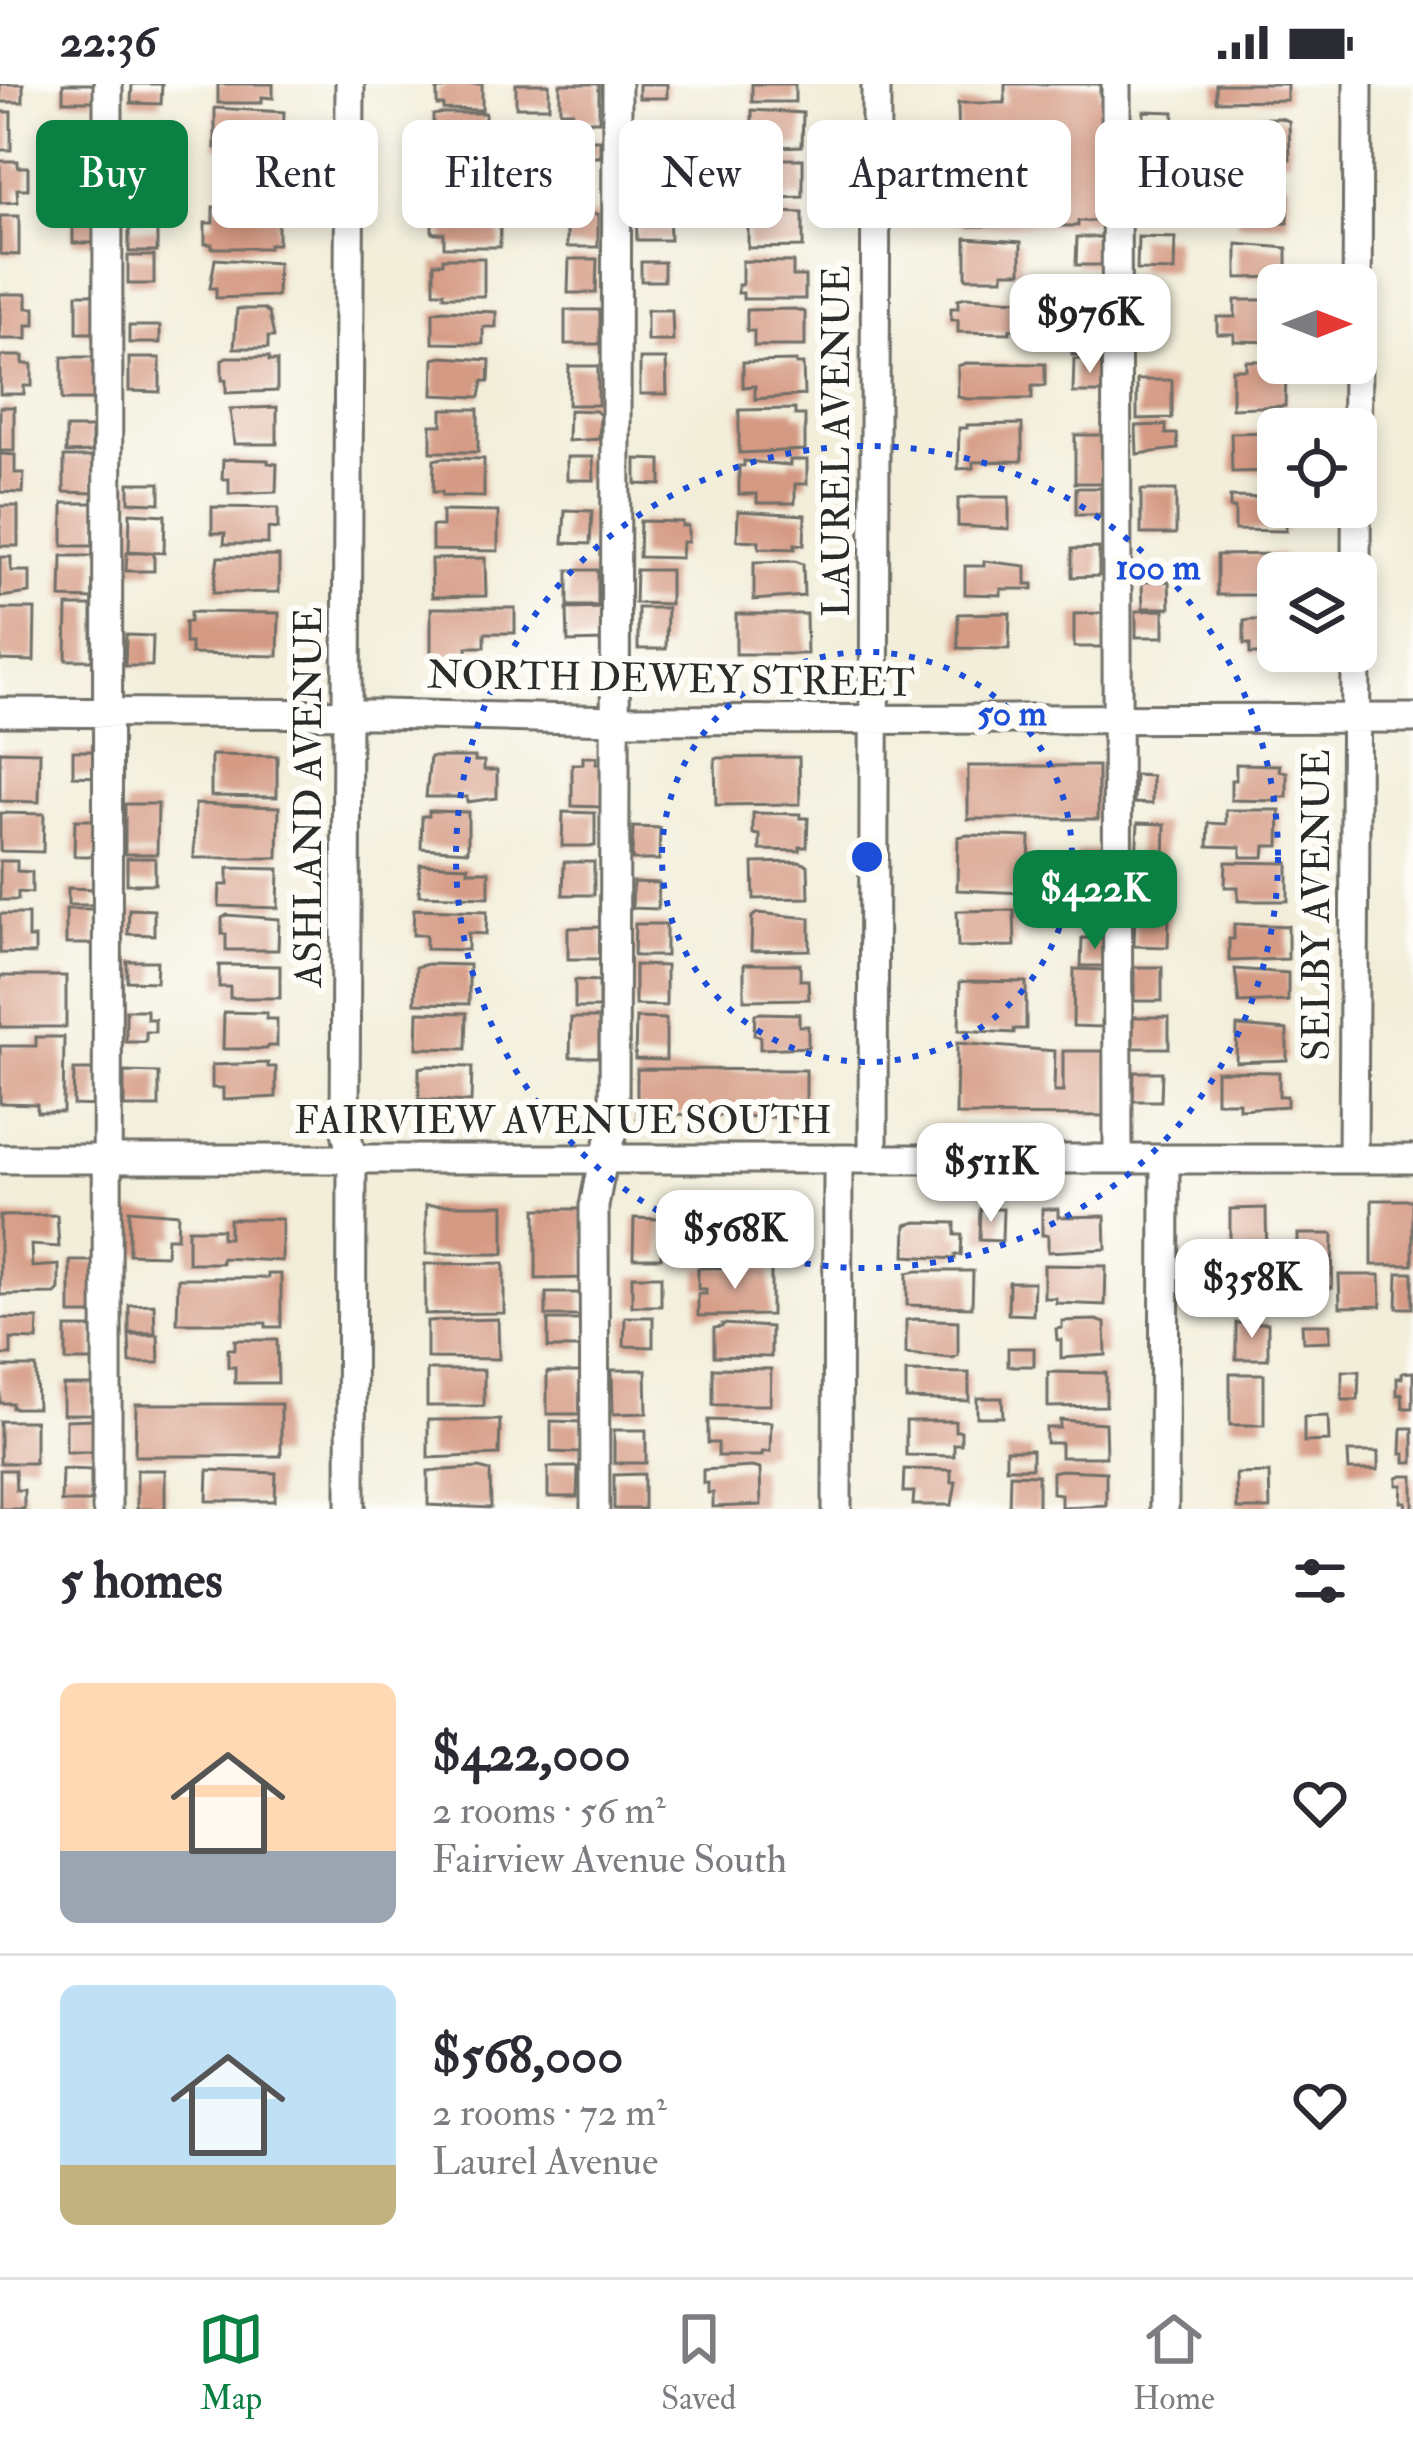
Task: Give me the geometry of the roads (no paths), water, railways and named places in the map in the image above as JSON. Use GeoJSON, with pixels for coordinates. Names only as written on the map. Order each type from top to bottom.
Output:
{"type":"FeatureCollection","features":[{"type":"Feature","properties":{"kind":"street"},"geometry":{"type":"LineString","coordinates":[[107,1509],[108,84]]}},
{"type":"Feature","properties":{"kind":"street","name":"ASHLAND AVENUE"},"geometry":{"type":"LineString","coordinates":[[350,84],[345,1127],[352,1159],[351,1509]]}},
{"type":"Feature","properties":{"kind":"street"},"geometry":{"type":"LineString","coordinates":[[595,1509],[594,1206],[614,1130],[617,84]]}},
{"type":"Feature","properties":{"kind":"street","name":"LAUREL AVENUE"},"geometry":{"type":"LineString","coordinates":[[873,1159],[876,84]]}},
{"type":"Feature","properties":{"kind":"street"},"geometry":{"type":"LineString","coordinates":[[1116,84],[1118,1159]]}},
{"type":"Feature","properties":{"kind":"street"},"geometry":{"type":"LineString","coordinates":[[1356,552],[1358,84]]}},
{"type":"Feature","properties":{"kind":"street","name":"SELBY AVENUE"},"geometry":{"type":"LineString","coordinates":[[1353,1159],[1356,672]]}},
{"type":"Feature","properties":{"kind":"street","name":"NORTH DEWEY STREET"},"geometry":{"type":"LineString","coordinates":[[0,712],[616,720],[1413,718]]}},
{"type":"Feature","properties":{"kind":"street","name":"FAIRVIEW AVENUE SOUTH"},"geometry":{"type":"LineString","coordinates":[[0,1159],[1413,1160]]}},
{"type":"Feature","properties":{"kind":"street"},"geometry":{"type":"LineString","coordinates":[[837,1509],[838,1159]]}},
{"type":"Feature","properties":{"kind":"street"},"geometry":{"type":"LineString","coordinates":[[1164,1509],[1165,1159]]}}]}
